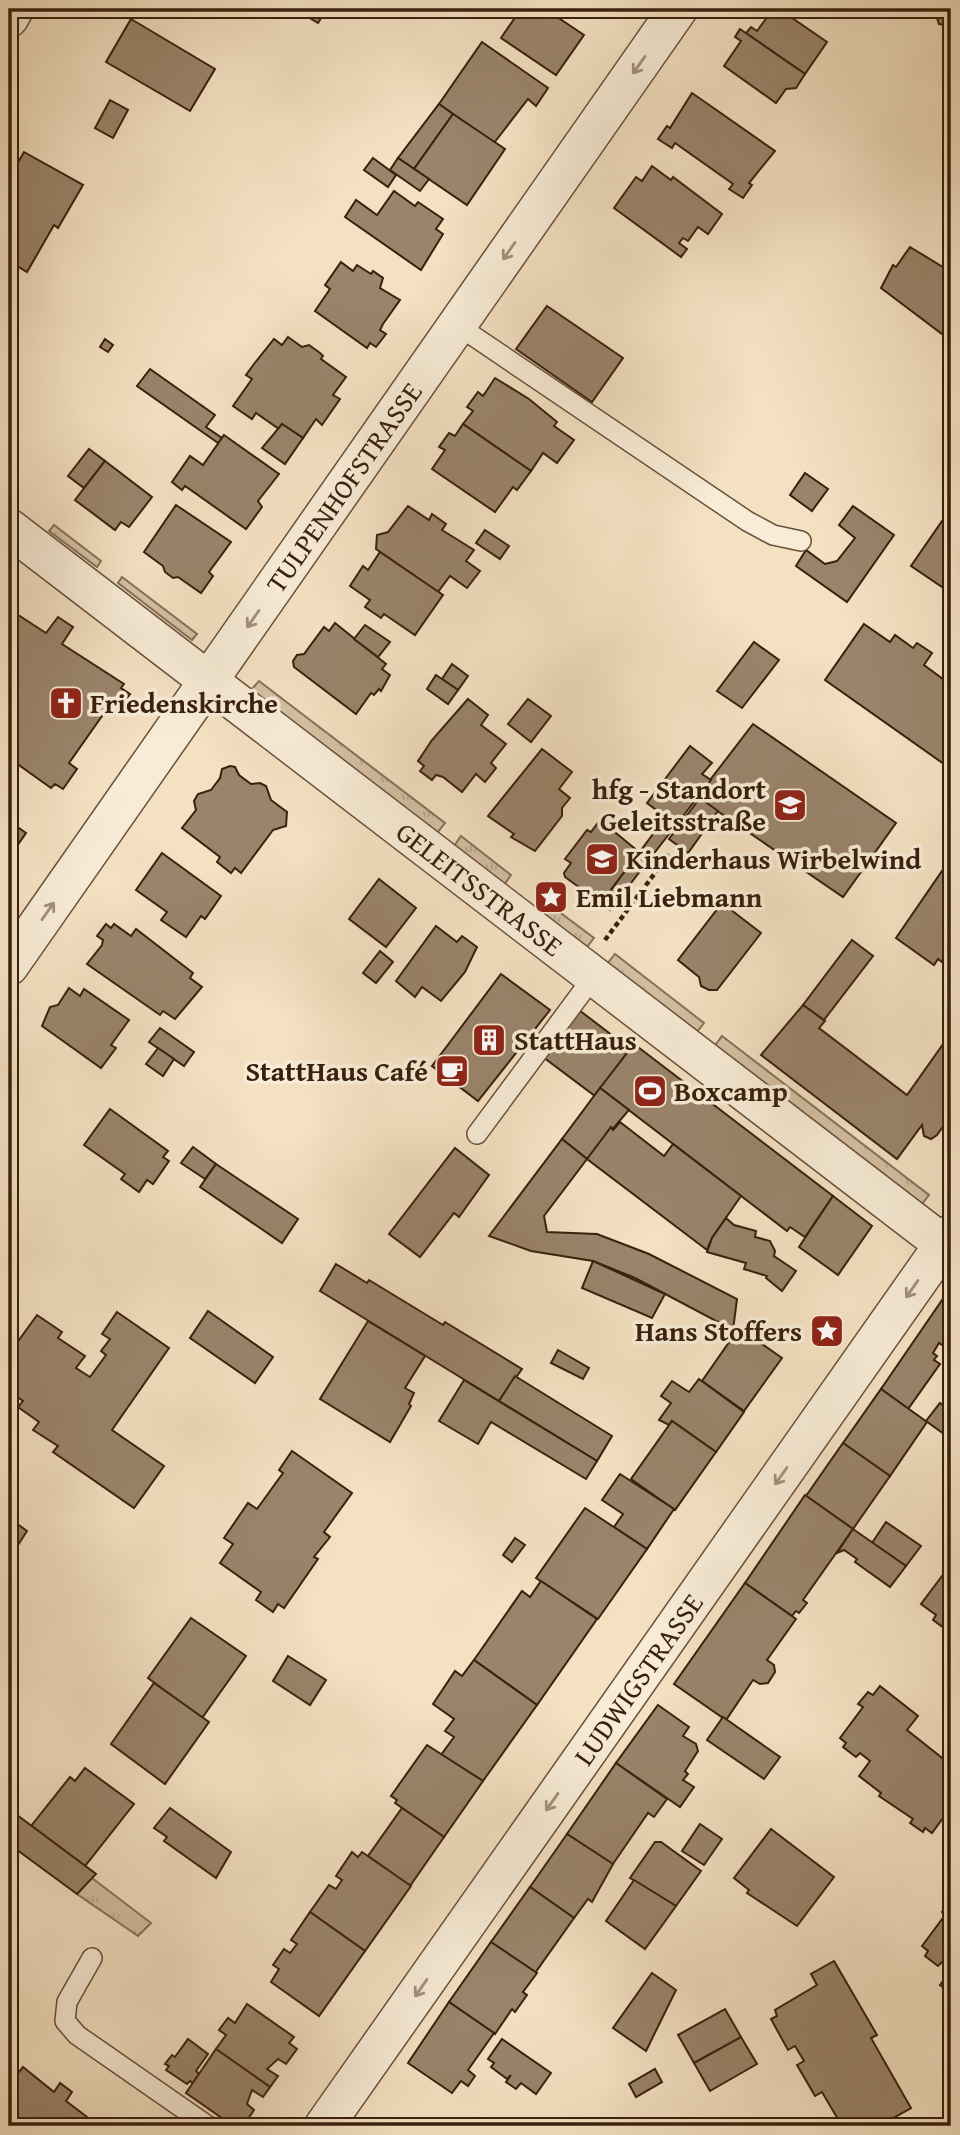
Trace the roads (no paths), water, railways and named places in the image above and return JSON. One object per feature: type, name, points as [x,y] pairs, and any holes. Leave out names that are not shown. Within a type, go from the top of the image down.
[{"type":"street","points":[[9,18],[14,9]]},
{"type":"street","name":"TULPENHOFSTRASSE","points":[[9,966],[678,9]]},
{"type":"street","name":"GELEITSSTRASSE","points":[[9,528],[589,972],[949,1243]]},
{"type":"street","name":"LUDWIGSTRASSE","points":[[324,2126],[949,1243]]},
{"type":"lane","points":[[457,325],[747,521],[773,535],[801,541]]},
{"type":"lane","points":[[477,1134],[589,972]]},
{"type":"lane","points":[[92,1958],[67,2002],[65,2021],[77,2035],[208,2126]]},
{"type":"place","name":"Friedenskirche","points":[[66,703]]},
{"type":"place","name":"hfg - Standort Geleitsstraße","points":[[790,805]]},
{"type":"place","name":"Kinderhaus Wirbelwind","points":[[602,859]]},
{"type":"place","name":"Emil Liebmann","points":[[551,897]]},
{"type":"place","name":"StattHaus","points":[[489,1040]]},
{"type":"place","name":"StattHaus Café","points":[[452,1071]]},
{"type":"place","name":"Boxcamp","points":[[650,1091]]},
{"type":"place","name":"Hans Stoffers","points":[[827,1331]]}]
